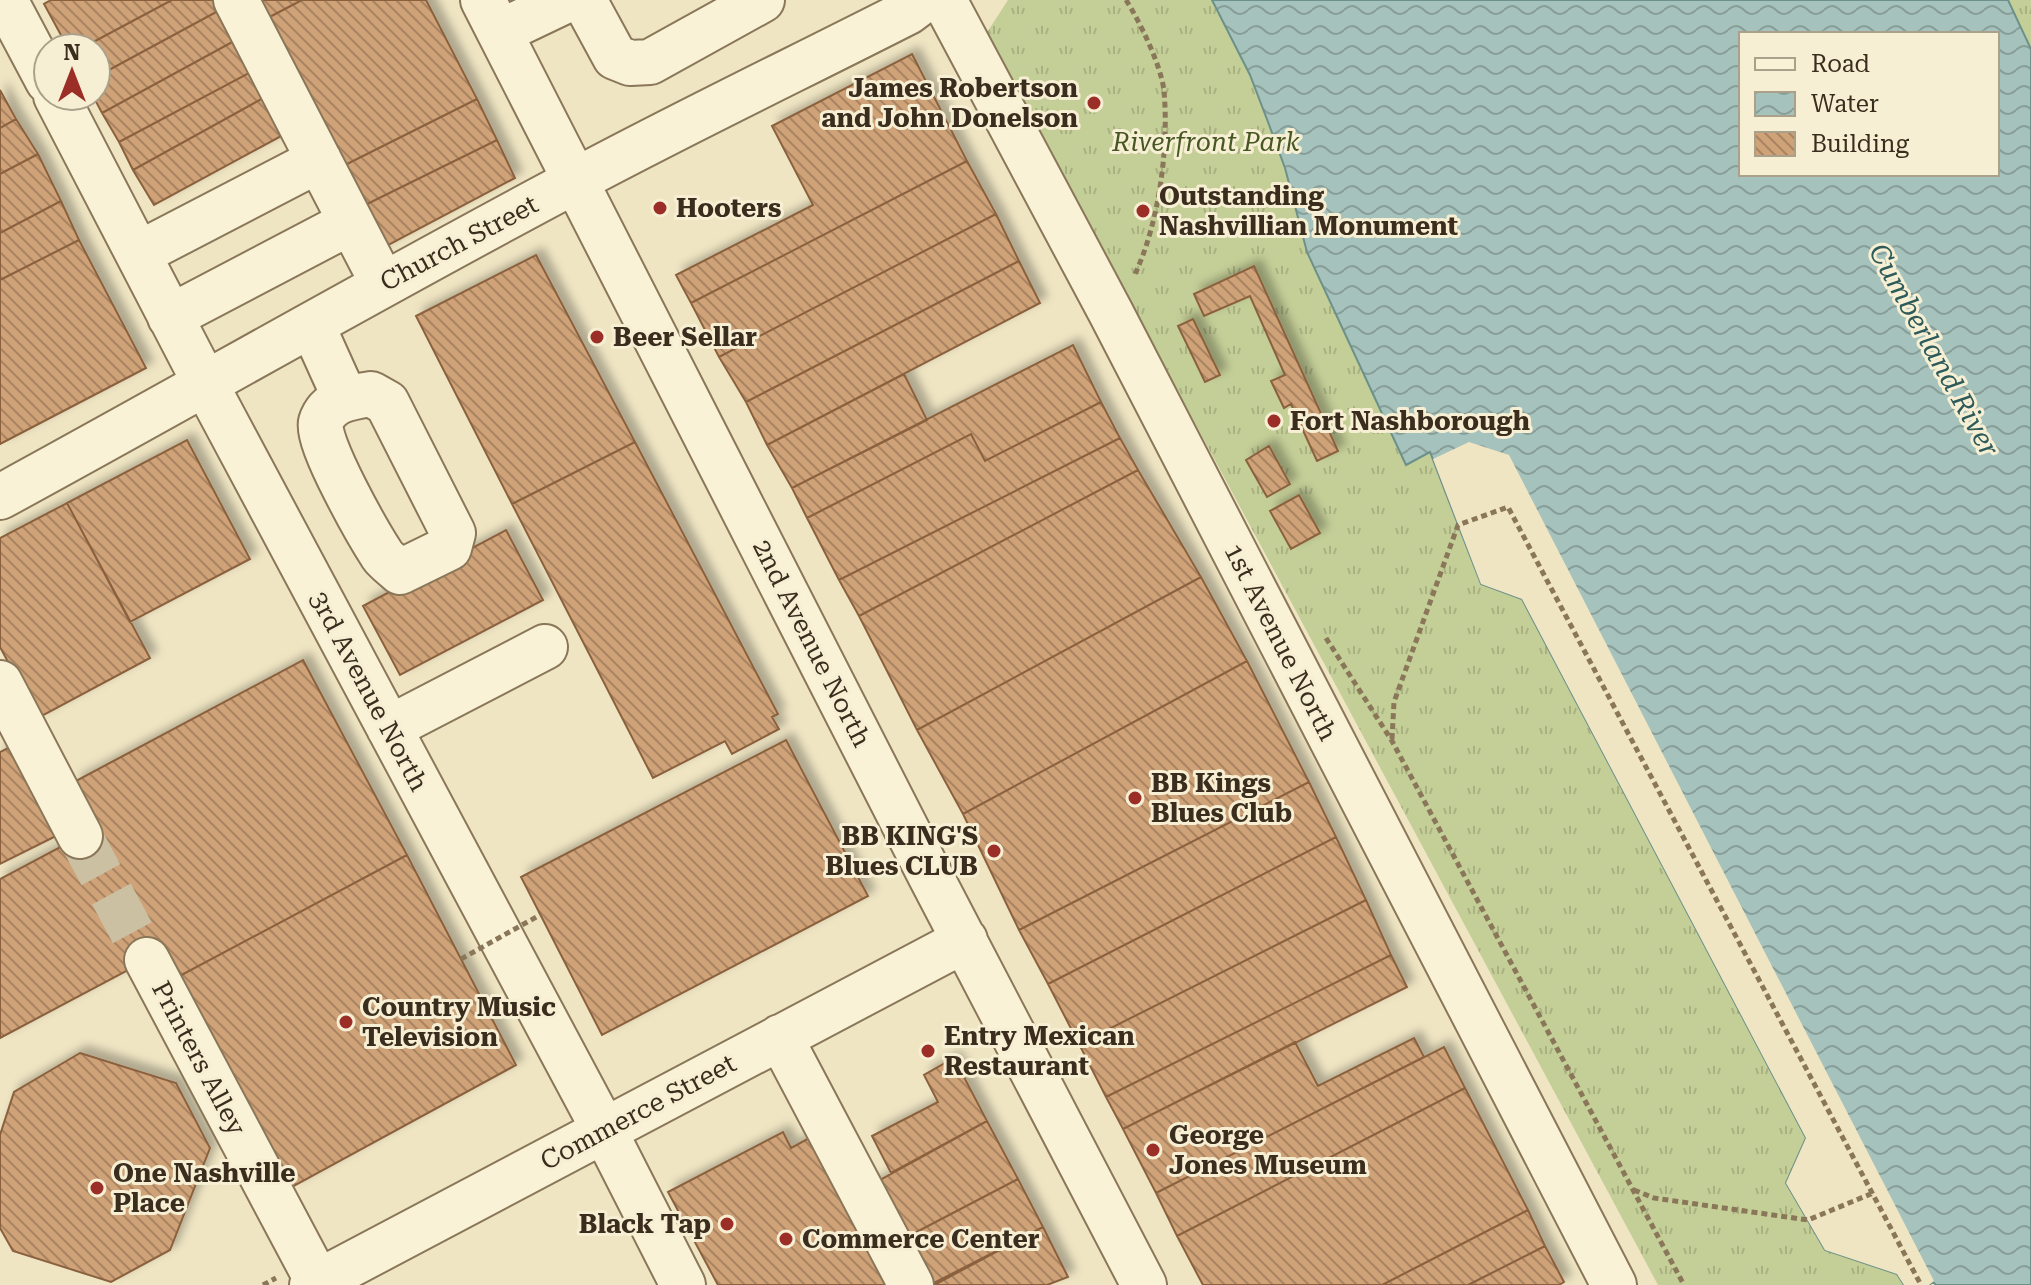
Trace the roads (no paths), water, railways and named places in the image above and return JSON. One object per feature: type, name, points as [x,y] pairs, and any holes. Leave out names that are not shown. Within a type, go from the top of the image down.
[{"type":"street","points":[[236,0],[383,284]]},
{"type":"street","points":[[492,16],[567,0]]},
{"type":"street","points":[[584,0],[615,57],[630,63],[650,62],[762,0]]},
{"type":"street","name":"Church Street","points":[[0,497],[575,180],[908,12],[924,0]]},
{"type":"street","name":"1st Avenue North","points":[[944,0],[1111,313],[1614,1285]]},
{"type":"street","points":[[4,6],[32,54]]},
{"type":"street","name":"2nd Avenue North","points":[[492,16],[1144,1285]]},
{"type":"street","name":"3rd Avenue North","points":[[64,112],[206,385],[604,1130],[683,1285]]},
{"type":"street","points":[[138,254],[319,160]]},
{"type":"street","points":[[170,317],[351,222]]},
{"type":"street","points":[[312,325],[345,398]]},
{"type":"street","points":[[389,728],[545,647]]},
{"type":"street","points":[[0,683],[80,836]]},
{"type":"street","name":"Commerce Street","points":[[315,1283],[965,940]]},
{"type":"street","name":"Printers Alley","points":[[147,960],[315,1283]]},
{"type":"street","points":[[780,1037],[911,1285]]},
{"type":"water","name":"Cumberland River","points":[[1212,0],[2008,0],[2031,49],[2031,1285],[1936,1285],[1933,1282],[1929,1285],[1904,1285],[1897,1274],[1825,1250],[1786,1183],[1806,1138],[1522,599],[1481,584],[1430,452],[1406,465],[1307,252],[1285,168],[1250,75]]},
{"type":"tunnel","points":[[80,836],[147,960]]},
{"type":"place","name":"James Robertson and John Donelson","points":[[1094,103]]},
{"type":"place","name":"Hooters","points":[[660,208]]},
{"type":"place","name":"Outstanding Nashvillian Monument","points":[[1143,211]]},
{"type":"place","name":"Beer Sellar","points":[[597,337]]},
{"type":"place","name":"Fort Nashborough","points":[[1274,421]]},
{"type":"place","name":"BB Kings Blues Club","points":[[1135,798]]},
{"type":"place","name":"BB KING'S Blues CLUB","points":[[994,851]]},
{"type":"place","name":"Country Music Television","points":[[346,1022]]},
{"type":"place","name":"Entry Mexican Restaurant","points":[[928,1051]]},
{"type":"place","name":"George Jones Museum","points":[[1153,1150]]},
{"type":"place","name":"One Nashville Place","points":[[97,1188]]},
{"type":"place","name":"Black Tap","points":[[727,1224]]},
{"type":"place","name":"Commerce Center","points":[[786,1239]]},
{"type":"park label","name":"Riverfront Park","points":[[1206,142]]}]
